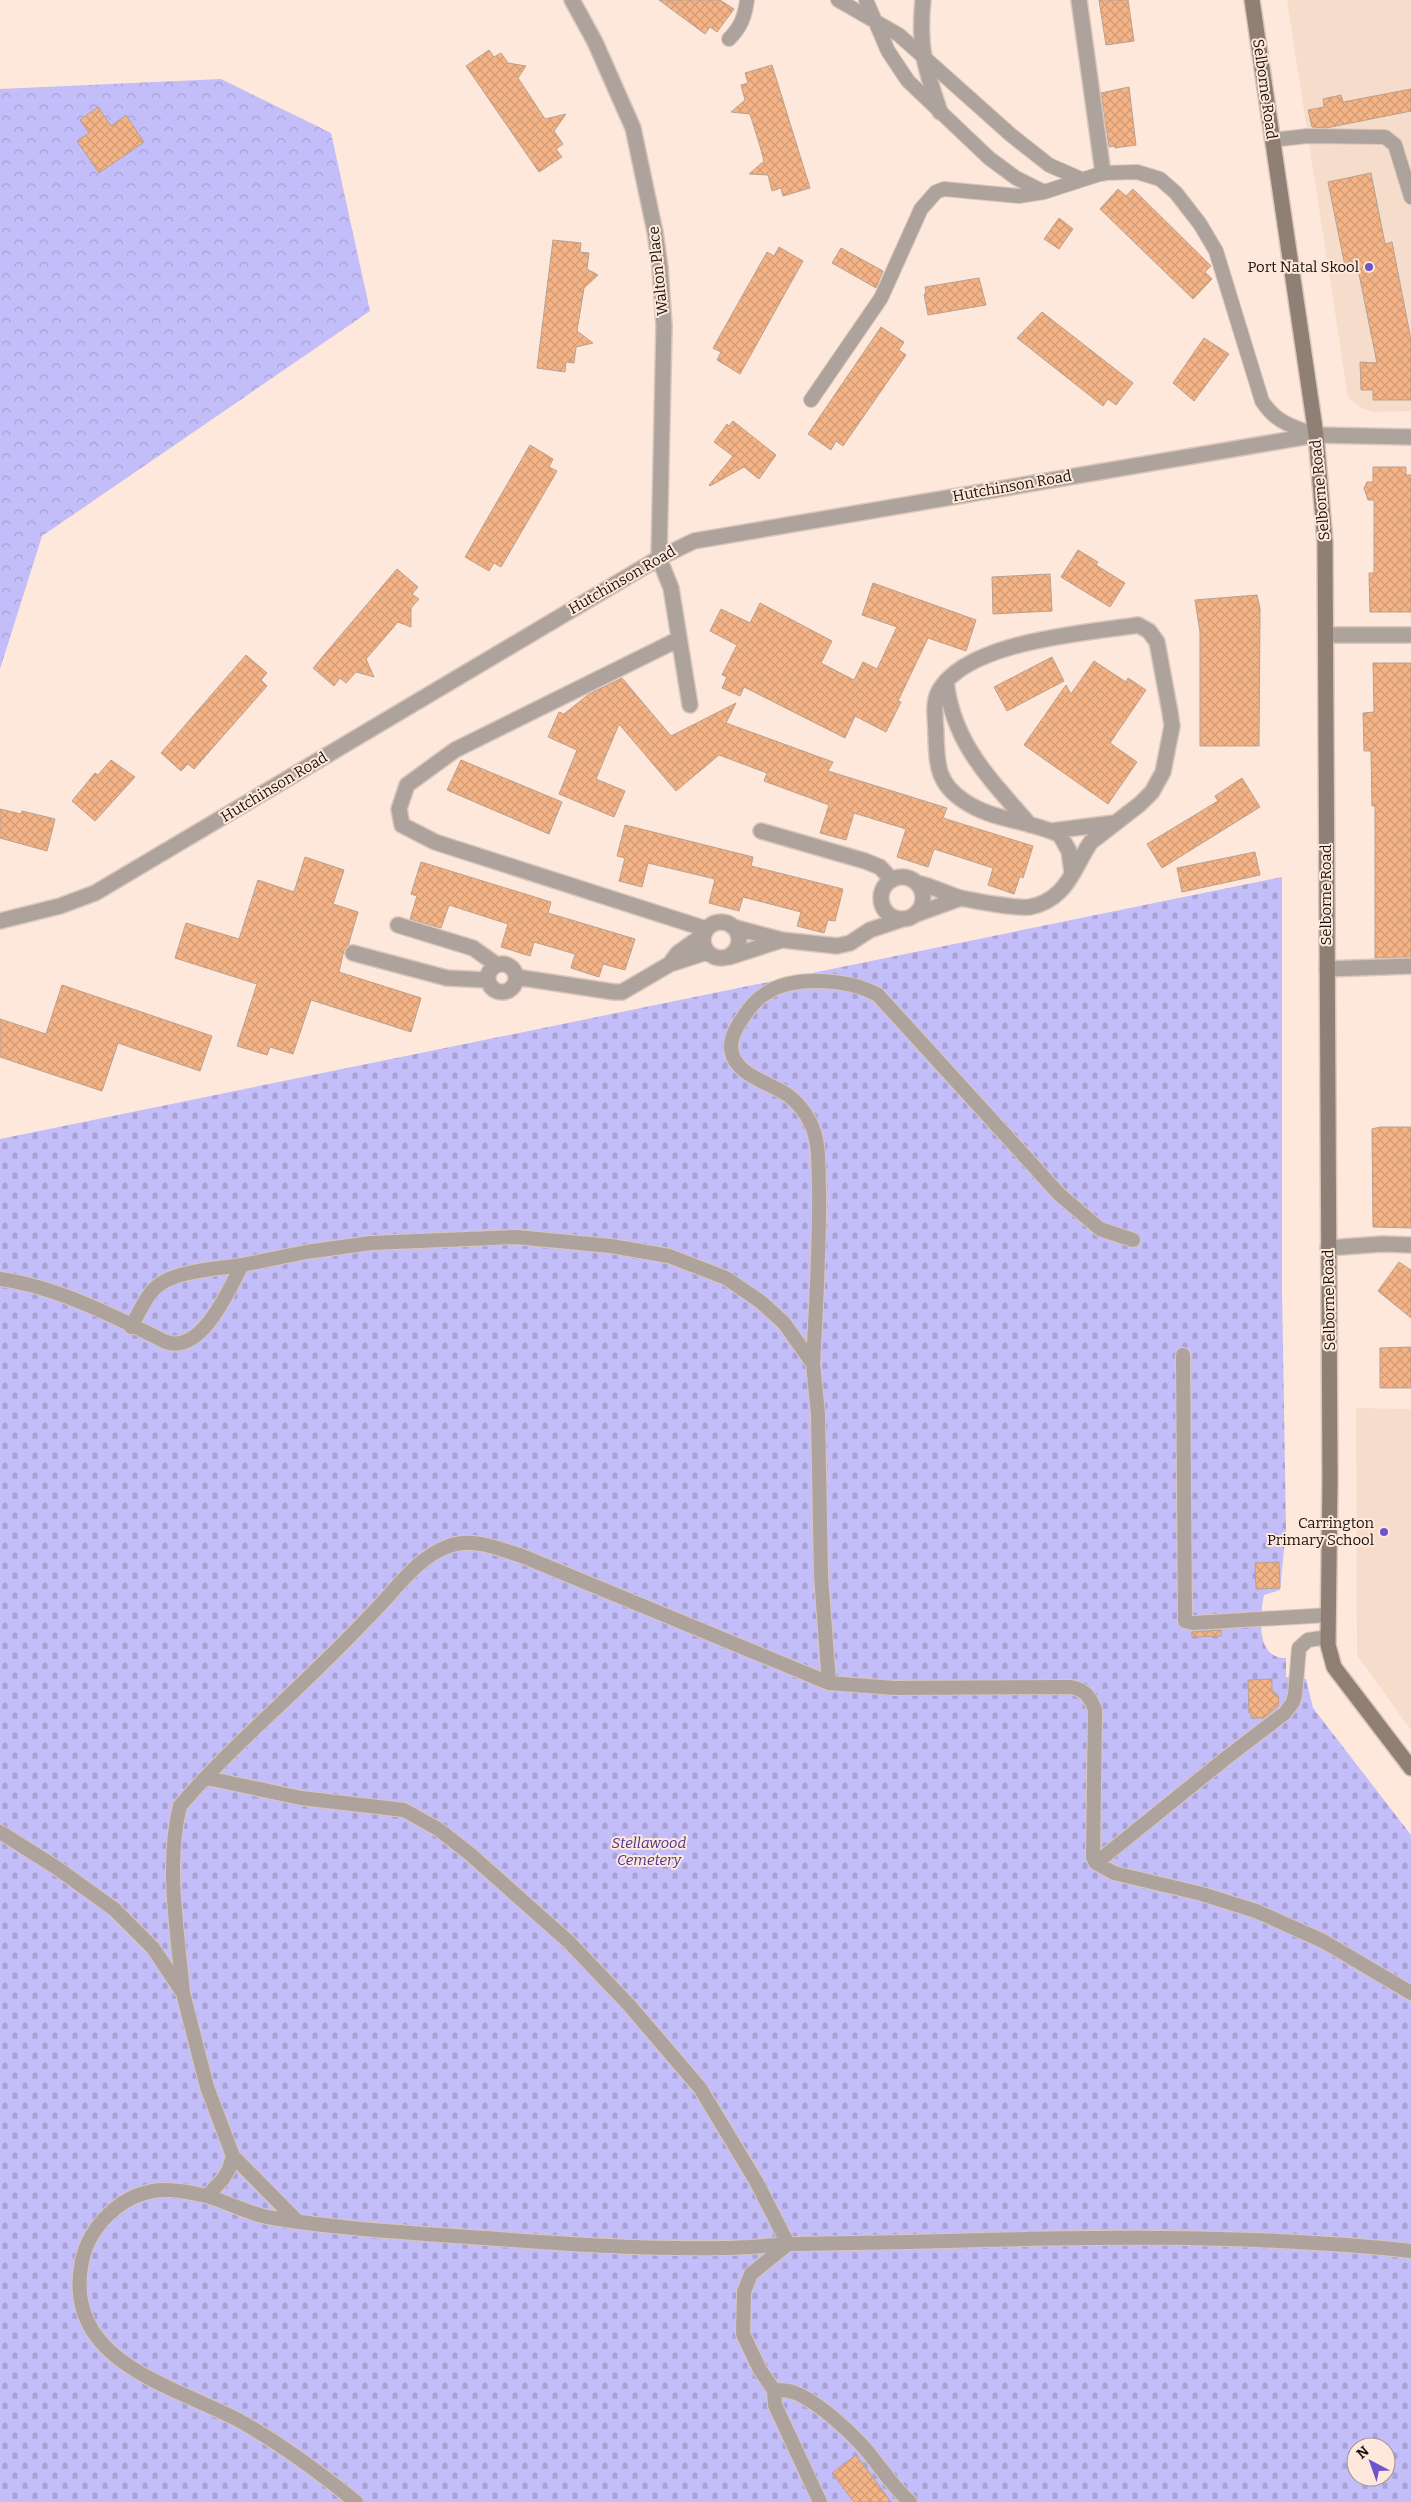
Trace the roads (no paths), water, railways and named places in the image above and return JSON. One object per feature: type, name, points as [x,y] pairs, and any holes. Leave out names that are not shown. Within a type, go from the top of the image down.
[{"type":"street","name":"Walton Place","points":[[572,0],[595,42],[634,128],[655,232],[660,267],[664,326],[659,558]]},
{"type":"street","points":[[923,0],[920,37],[922,55],[940,112]]},
{"type":"street","points":[[1079,0],[1103,173]]},
{"type":"street","name":"Selborne Road","points":[[1252,0],[1316,435],[1325,542],[1330,1480],[1328,1637],[1330,1656],[1334,1666],[1411,1768]]},
{"type":"street","name":"Hutchinson Road","points":[[0,921],[60,906],[95,893],[679,547],[710,537],[1316,435],[1411,437]]},
{"type":"street","points":[[659,558],[670,588],[690,705]]},
{"type":"street","points":[[870,930],[882,902],[883,890],[892,880],[907,877],[918,883],[961,898],[1028,907],[1041,904],[1061,890],[1072,873],[1091,842],[1152,792],[1163,772],[1172,726],[1157,642],[1149,631],[1138,626],[1038,641],[974,660],[960,668],[946,681],[935,703],[937,765],[944,782],[962,800],[974,808],[1060,835],[1066,845],[1072,873]]},
{"type":"street","points":[[1326,635],[1411,635]]},
{"type":"street","points":[[679,639],[455,750],[406,785],[399,809],[402,825],[435,842],[705,932]]},
{"type":"street","points":[[946,681],[952,714],[972,756],[1030,826]]},
{"type":"street","points":[[1051,831],[1115,823]]},
{"type":"street","points":[[760,831],[880,866],[892,880]]},
{"type":"street","points":[[882,902],[887,912],[897,918],[909,917],[923,900],[918,883]]},
{"type":"street","points":[[670,964],[678,953],[711,925],[722,922],[782,940],[837,946],[850,942],[870,930],[961,898]]},
{"type":"street","points":[[398,925],[472,948],[497,965],[510,966],[516,977],[516,983],[506,992],[494,991],[487,980],[488,974],[497,965]]},
{"type":"street","points":[[729,957],[734,953],[739,942],[737,931],[733,926]]},
{"type":"street","points":[[705,932],[704,947],[707,952],[718,958],[729,957],[782,940]]},
{"type":"street","points":[[516,977],[614,992],[632,988],[670,964],[707,952]]},
{"type":"street","points":[[353,953],[447,978],[487,980]]},
{"type":"street","points":[[1327,969],[1411,966]]},
{"type":"street","points":[[1328,1248],[1382,1244],[1411,1245]]},
{"type":"lane","points":[[729,39],[738,29],[745,14],[747,0]]},
{"type":"lane","points":[[838,0],[899,35],[1019,141],[1050,165],[1081,179]]},
{"type":"lane","points":[[866,0],[874,21],[897,67],[908,81],[990,158],[1016,178],[1044,192]]},
{"type":"lane","points":[[1272,140],[1308,136],[1385,137],[1395,145],[1411,197]]},
{"type":"lane","points":[[811,400],[881,298],[921,209],[936,192],[944,190],[1019,196],[1044,192],[1103,173],[1137,172],[1160,179],[1176,193],[1200,224],[1216,251],[1262,401],[1278,420],[1316,435]]},
{"type":"lane","points":[[829,1683],[821,1586],[818,1414],[813,1364],[820,1211],[816,1139],[810,1120],[798,1105],[788,1096],[741,1068],[733,1057],[731,1048],[737,1025],[753,1003],[766,993],[778,988],[810,982],[840,982],[863,987],[878,995],[1059,1194],[1100,1229],[1133,1240]]},
{"type":"lane","points":[[131,1327],[153,1290],[167,1280],[194,1272],[242,1265],[306,1252],[371,1243],[516,1237],[611,1246],[669,1256],[726,1278],[761,1302],[784,1323],[813,1364]]},
{"type":"lane","points":[[0,1279],[58,1292],[131,1327],[172,1344],[191,1340],[205,1327],[242,1265]]},
{"type":"lane","points":[[1183,1355],[1185,1621],[1194,1623],[1329,1615]]},
{"type":"lane","points":[[298,2222],[233,2156],[207,2087],[183,1993],[173,1851],[175,1825],[180,1806],[206,1778],[323,1664],[411,1571],[430,1555],[448,1546],[463,1542],[483,1544],[522,1556],[829,1683],[894,1688],[1072,1687],[1081,1689],[1091,1701],[1095,1710],[1093,1857],[1096,1863],[1114,1873],[1202,1894],[1256,1911],[1323,1941],[1411,1993]]},
{"type":"lane","points":[[1096,1863],[1285,1712],[1293,1702],[1295,1695],[1299,1648],[1308,1640],[1328,1637]]},
{"type":"lane","points":[[206,1778],[301,1798],[404,1810],[438,1829],[470,1854],[569,1942],[629,2005],[700,2088],[756,2181],[788,2244]]},
{"type":"lane","points":[[0,1832],[57,1868],[114,1909],[153,1948],[183,1993]]},
{"type":"lane","points":[[207,2196],[224,2179],[233,2156]]},
{"type":"lane","points":[[356,2502],[319,2472],[270,2439],[236,2419],[134,2370],[116,2358],[91,2330],[84,2313],[79,2287],[87,2245],[101,2222],[114,2209],[148,2192],[164,2190],[207,2196],[266,2217],[331,2227],[591,2245],[723,2248],[788,2244],[1144,2237],[1350,2244],[1411,2251]]},
{"type":"lane","points":[[788,2244],[750,2274],[744,2292],[743,2334],[760,2370],[774,2390],[774,2405],[820,2502]]},
{"type":"lane","points":[[774,2390],[790,2391],[813,2404],[839,2423],[854,2436],[898,2492],[910,2502]]},
{"type":"place","name":"Port Natal Skool","points":[[1369,267]]},
{"type":"place","name":"Carrington Primary School","points":[[1384,1532]]},
{"type":"park label","name":"Stellawood Cemetery","points":[[649,1852]]}]
